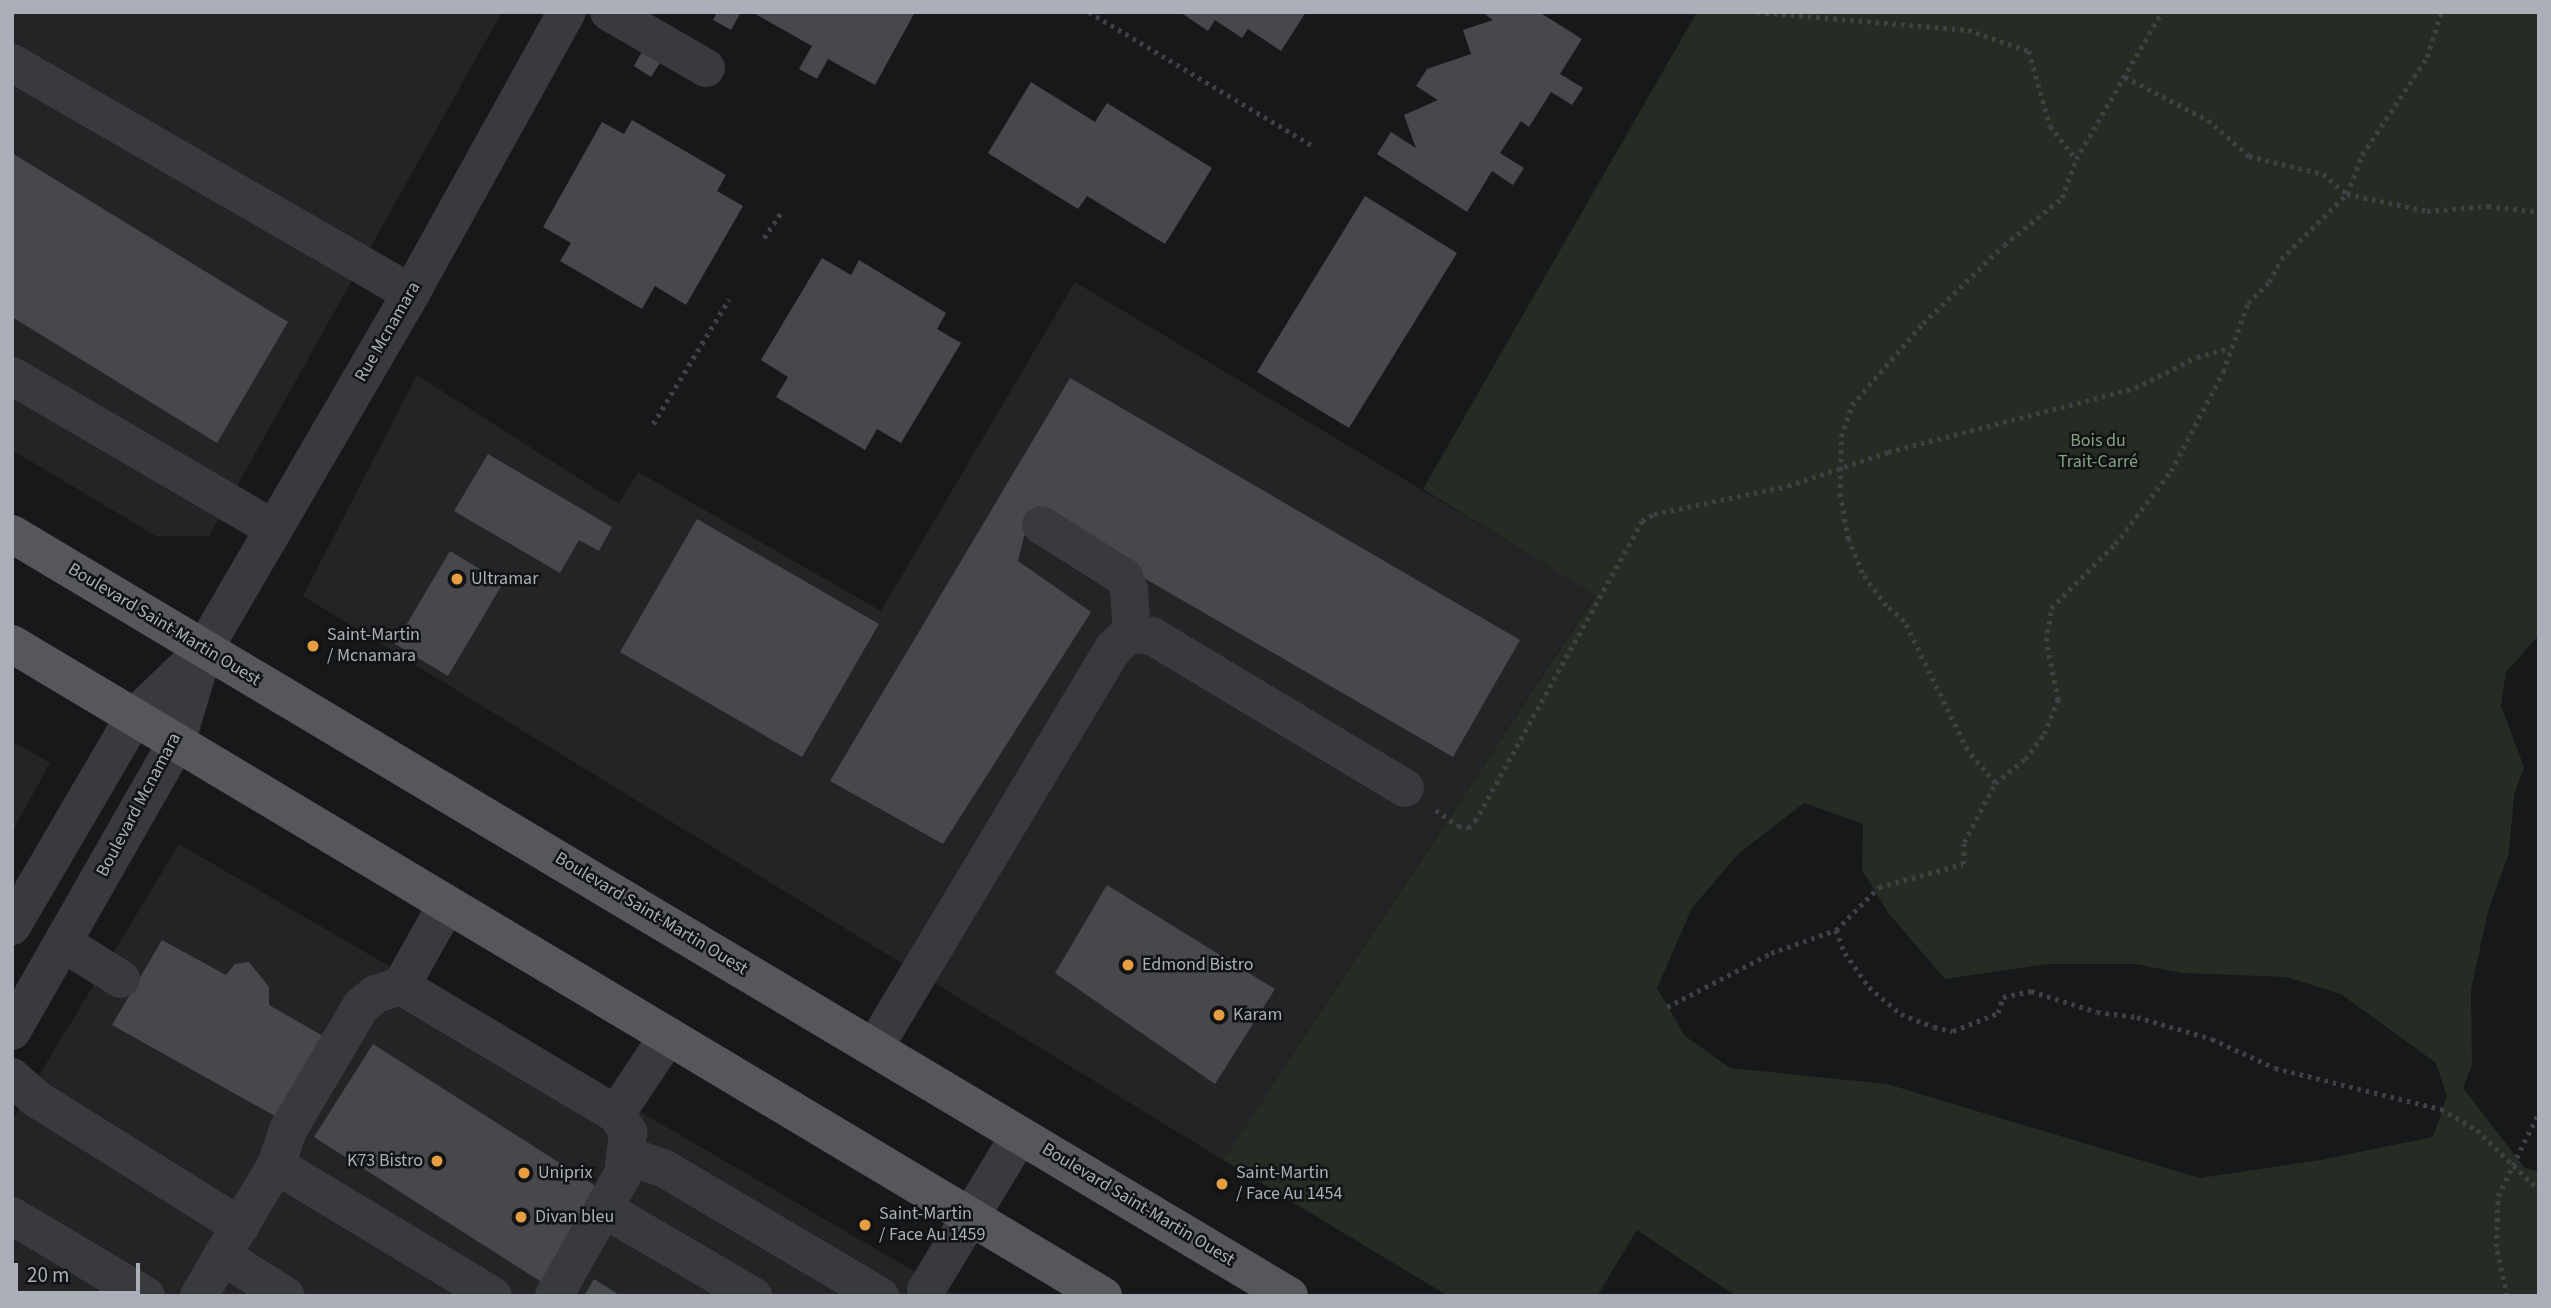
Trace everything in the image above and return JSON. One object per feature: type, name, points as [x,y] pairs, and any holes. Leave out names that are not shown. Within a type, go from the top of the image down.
[{"type":"main road","name":"Boulevard Saint-Martin Ouest","points":[[12,534],[1289,1296]]},
{"type":"main road","points":[[12,644],[1103,1296]]},
{"type":"street","name":"Rue Mcnamara","points":[[204,649],[411,293],[567,12]]},
{"type":"street","points":[[609,12],[706,68]]},
{"type":"street","points":[[12,63],[411,293]]},
{"type":"street","points":[[12,376],[274,529]]},
{"type":"street","points":[[1041,526],[1124,577],[1129,590],[1132,633]]},
{"type":"street","points":[[874,1048],[1113,649],[1132,633],[1152,636],[1405,788]]},
{"type":"street","points":[[12,926],[134,717],[204,649]]},
{"type":"street","name":"Boulevard Mcnamara","points":[[12,1031],[176,743],[204,649]]},
{"type":"street","points":[[199,1296],[276,1165],[288,1130],[361,1006],[376,994],[401,986],[447,904]]},
{"type":"street","points":[[63,943],[121,979]]},
{"type":"street","points":[[401,986],[616,1114],[628,1132],[628,1156],[604,1209],[554,1296]]},
{"type":"street","points":[[616,1114],[668,1036]]},
{"type":"street","points":[[12,1077],[35,1098],[231,1241],[286,1296]]},
{"type":"street","points":[[921,1294],[972,1217],[1020,1135]]},
{"type":"street","points":[[628,1156],[665,1169],[880,1296]]},
{"type":"street","points":[[276,1165],[493,1296]]},
{"type":"street","points":[[604,1209],[753,1296]]},
{"type":"street","points":[[12,1216],[146,1296]]},
{"type":"path","points":[[1089,12],[1311,145]]},
{"type":"path","points":[[1757,12],[1968,30],[2029,51],[2050,125],[2076,159]]},
{"type":"path","points":[[1995,783],[1967,750],[1904,621],[1886,606],[1862,573],[1848,539],[1839,471],[1841,437],[1852,405],[1923,323],[2004,245],[2062,198],[2076,159],[2162,12]]},
{"type":"path","points":[[1667,1007],[1771,953],[1836,930],[1879,887],[1963,864],[1965,842],[1995,783],[2031,751],[2058,700],[2046,641],[2051,608],[2115,544],[2171,471],[2203,413],[2248,303],[2269,282],[2281,259],[2347,194],[2356,167],[2391,105],[2427,57],[2441,12]]},
{"type":"path","points":[[2125,77],[2208,120],[2249,156],[2323,174],[2347,194],[2427,211],[2488,206],[2539,212]]},
{"type":"path","points":[[764,238],[782,211]]},
{"type":"path","points":[[653,424],[729,299]]},
{"type":"path","points":[[1405,788],[1458,826],[1468,828],[1475,821],[1642,521],[1689,503],[1788,486],[1839,471],[1888,452],[2136,388],[2197,357],[2230,348]]},
{"type":"path","points":[[1836,930],[1845,953],[1869,987],[1901,1014],[1934,1027],[1953,1031],[1998,1013],[2003,997],[2031,991],[2211,1039],[2275,1068],[2441,1109],[2477,1130],[2509,1164],[2539,1190]]},
{"type":"path","points":[[2507,1296],[2496,1247],[2498,1196],[2509,1164],[2539,1112]]},
{"type":"shaded area","points":[[12,12],[502,12],[209,536],[156,536],[12,450]]},
{"type":"shaded area","points":[[1075,282],[1596,594],[1223,1160],[303,596],[417,375],[619,504],[638,472],[881,611]]},
{"type":"shaded area","points":[[12,741],[50,763],[12,832]]},
{"type":"shaded area","points":[[179,844],[957,1296],[12,1296],[12,1120]]},
{"type":"green space","name":"Bois du Trait-Carré","points":[[1697,12],[2539,12],[2539,635],[2506,672],[2501,706],[2524,767],[2514,795],[2509,853],[2489,908],[2471,989],[2472,1065],[2463,1088],[2524,1167],[2539,1172],[2539,1296],[1736,1296],[1637,1230],[1597,1296],[1448,1296],[1223,1160],[1596,595],[1423,489]],"holes":[[[1804,803],[1863,824],[1862,870],[1889,914],[1945,979],[2048,964],[2135,964],[2182,973],[2286,977],[2341,994],[2436,1063],[2447,1096],[2433,1137],[2320,1160],[2200,1178],[1887,1084],[1730,1068],[1685,1036],[1657,988],[1692,908],[1738,854]]]},
{"type":"building","points":[[717,12],[741,12],[731,30],[713,20]]},
{"type":"building","points":[[752,12],[915,12],[875,85],[828,59],[817,79],[799,69],[812,46]]},
{"type":"building","points":[[1180,12],[1306,12],[1281,51],[1248,29],[1242,38],[1215,20],[1208,31]]},
{"type":"building","points":[[1482,12],[1539,12],[1582,39],[1560,74],[1583,88],[1572,105],[1551,92],[1529,127],[1521,121],[1500,153],[1524,168],[1513,185],[1492,171],[1467,212],[1377,154],[1391,132],[1416,148],[1404,115],[1438,100],[1416,86],[1427,69],[1471,54],[1463,30],[1493,20]]},
{"type":"building","points":[[644,48],[662,60],[651,77],[634,66]]},
{"type":"building","points":[[1031,82],[1095,122],[1107,103],[1212,168],[1165,244],[1087,196],[1078,209],[988,153]]},
{"type":"building","points":[[632,120],[726,175],[717,191],[743,206],[686,305],[655,286],[642,309],[560,261],[571,243],[543,227],[602,122],[624,134]]},
{"type":"building","points":[[12,153],[288,322],[217,443],[12,317]]},
{"type":"building","points":[[1365,196],[1457,253],[1349,428],[1257,372]]},
{"type":"building","points":[[822,258],[851,275],[859,260],[946,313],[937,329],[961,343],[901,443],[877,429],[865,450],[776,397],[788,377],[761,360]]},
{"type":"building","points":[[1070,378],[1520,640],[1453,757],[1030,512],[1018,561],[1091,612],[943,844],[830,781]]},
{"type":"building","points":[[488,454],[612,527],[599,551],[579,540],[560,573],[454,511]]},
{"type":"building","points":[[697,519],[879,624],[802,757],[620,652]]},
{"type":"building","points":[[450,551],[503,583],[448,676],[395,644]]},
{"type":"building","points":[[1107,885],[1275,989],[1215,1084],[1055,973]]},
{"type":"building","points":[[162,940],[226,975],[235,964],[249,962],[269,987],[269,1005],[330,1040],[282,1120],[112,1025]]},
{"type":"building","points":[[373,1044],[602,1190],[543,1283],[314,1137]]},
{"type":"building","points":[[594,1279],[621,1296],[584,1296]]},
{"type":"place","name":"Ultramar","points":[[457,579]]},
{"type":"place","name":"Saint-Martin / Mcnamara","points":[[313,646]]},
{"type":"place","name":"Edmond Bistro","points":[[1128,965]]},
{"type":"place","name":"Karam","points":[[1219,1015]]},
{"type":"place","name":"K73 Bistro","points":[[437,1161]]},
{"type":"place","name":"Uniprix","points":[[524,1173]]},
{"type":"place","name":"Saint-Martin / Face Au 1454","points":[[1222,1184]]},
{"type":"place","name":"Divan bleu","points":[[521,1217]]},
{"type":"place","name":"Saint-Martin / Face Au 1459","points":[[865,1225]]}]
